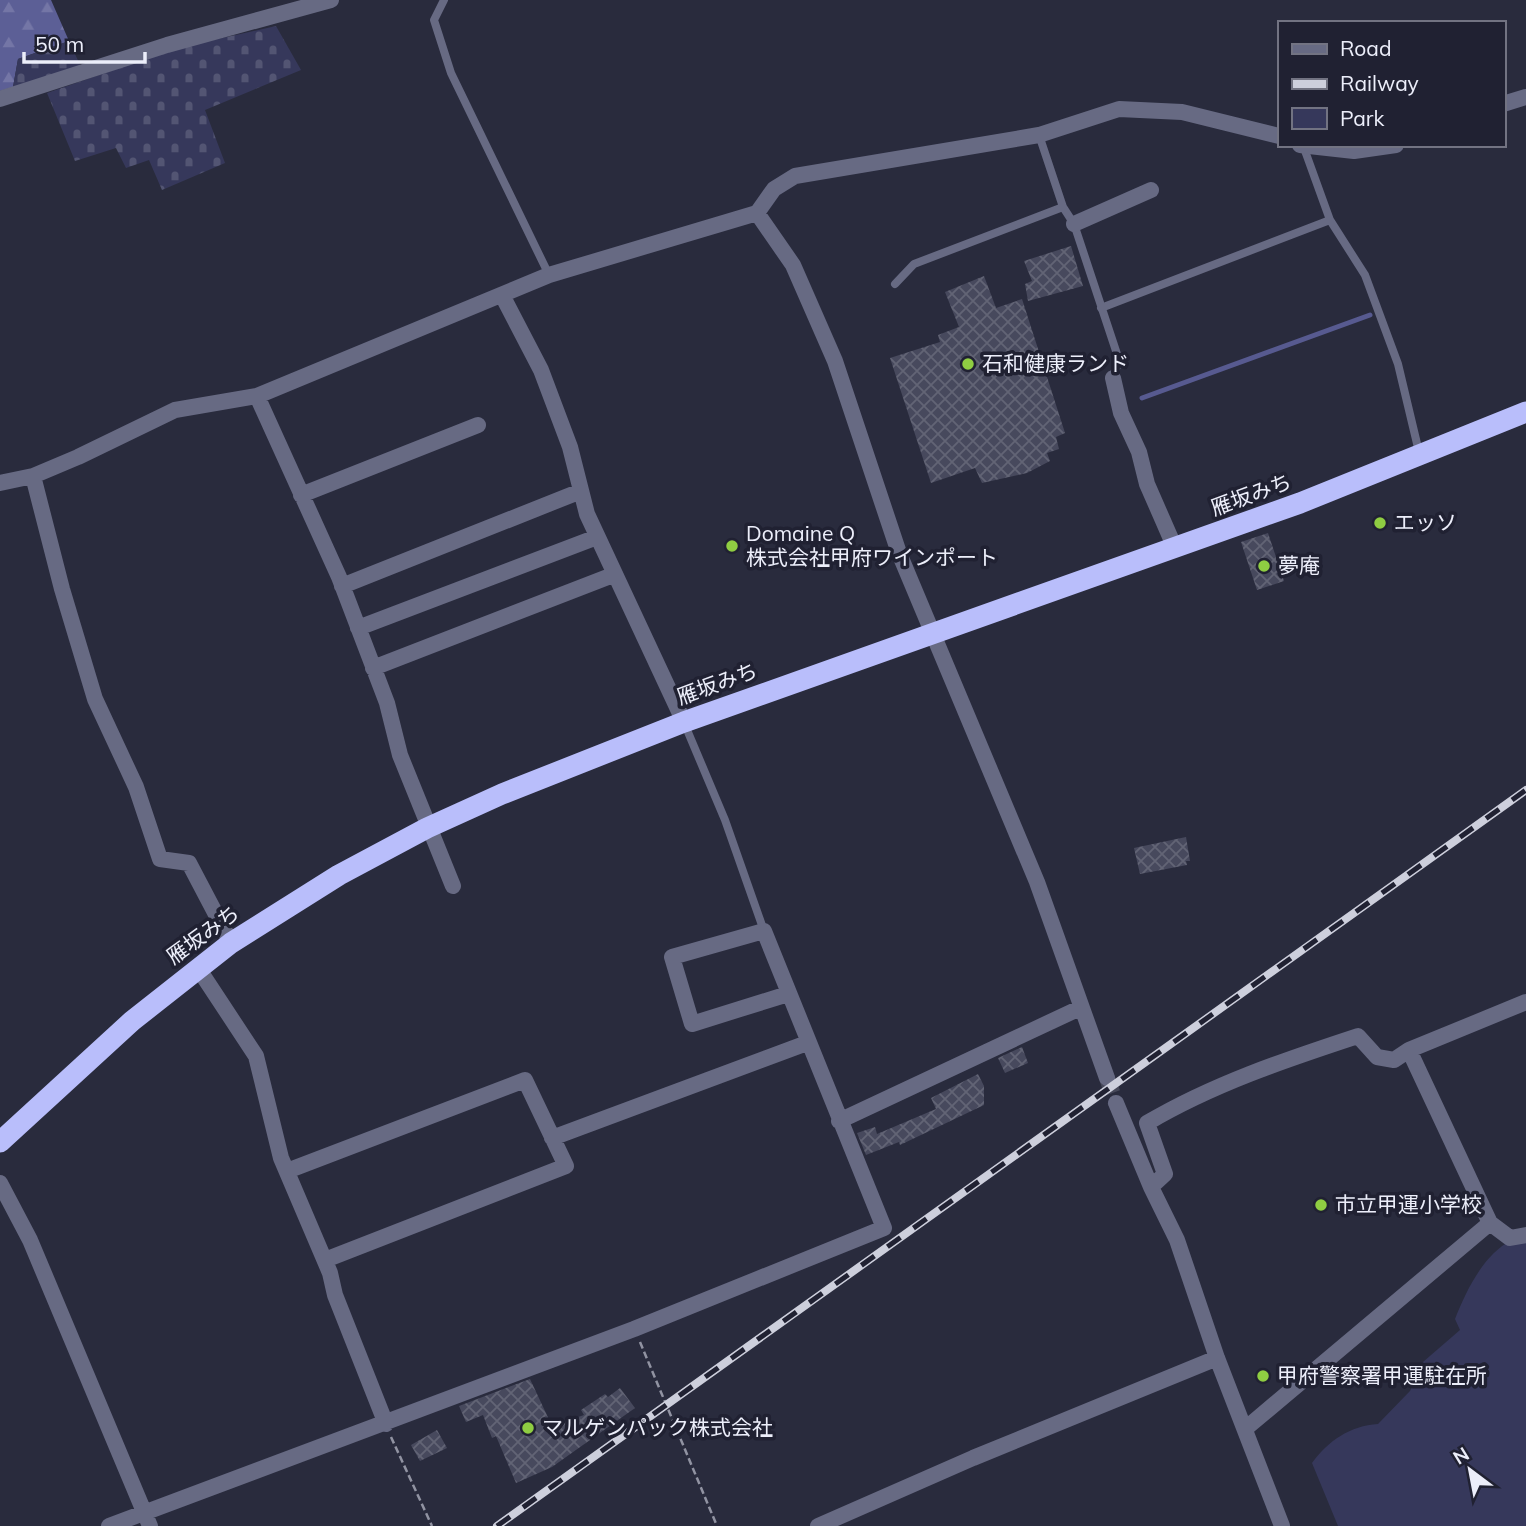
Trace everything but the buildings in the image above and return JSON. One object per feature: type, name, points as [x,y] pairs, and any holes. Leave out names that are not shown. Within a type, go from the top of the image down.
[{"type":"highway","name":"雁坂みち","points":[[0,1142],[132,1021],[198,968],[232,943],[339,875],[427,828],[502,794],[684,722],[1175,548],[1526,412]]},
{"type":"street","points":[[0,99],[167,45],[331,0]]},
{"type":"street","points":[[1505,103],[1526,97]]},
{"type":"street","points":[[0,483],[33,476],[175,410],[257,396],[549,275],[757,213],[774,189],[795,176],[1039,135],[1119,109],[1182,112],[1278,136]]},
{"type":"street","points":[[1302,147],[1354,151],[1381,147]]},
{"type":"street","points":[[1074,224],[1151,190]]},
{"type":"street","points":[[757,213],[793,265],[835,361],[899,553],[1037,882],[1107,1078]]},
{"type":"street","points":[[502,295],[541,370],[570,447],[581,491],[597,537],[613,575],[684,722]]},
{"type":"street","points":[[1113,378],[1121,413],[1139,452],[1147,484],[1175,548]]},
{"type":"street","points":[[257,396],[342,586],[427,828],[453,886]]},
{"type":"street","points":[[302,495],[478,425]]},
{"type":"street","points":[[33,476],[62,589],[95,699],[136,787],[160,859],[189,863],[232,943]]},
{"type":"street","points":[[342,586],[581,491]]},
{"type":"street","points":[[358,628],[597,537]]},
{"type":"street","points":[[373,668],[613,575]]},
{"type":"street","points":[[109,1526],[148,1520],[884,1228],[764,932],[672,957],[692,1024],[788,994]]},
{"type":"street","points":[[198,968],[256,1056],[265,1100],[287,1171],[325,1260],[386,1424]]},
{"type":"street","points":[[1151,1187],[1165,1174],[1147,1123],[1190,1098],[1281,1062],[1359,1036],[1377,1057],[1394,1060],[1409,1050],[1526,1002]]},
{"type":"street","points":[[839,1121],[1080,1008]]},
{"type":"street","points":[[552,1138],[807,1043]]},
{"type":"street","points":[[1409,1050],[1490,1223],[1510,1238],[1526,1235]]},
{"type":"street","points":[[287,1171],[525,1080],[566,1166],[325,1260]]},
{"type":"street","points":[[1116,1104],[1177,1240],[1217,1358],[1282,1526]]},
{"type":"street","points":[[0,1183],[30,1240],[148,1520]]},
{"type":"street","points":[[1245,1429],[1490,1223]]},
{"type":"street","points":[[818,1526],[962,1462],[1217,1358]]},
{"type":"lane","points":[[444,0],[434,20],[451,73],[549,275]]},
{"type":"lane","points":[[1039,135],[1063,207],[1074,224],[1119,360],[1113,378]]},
{"type":"lane","points":[[1302,147],[1330,220],[1365,275],[1398,364],[1419,455]]},
{"type":"lane","points":[[895,284],[914,264],[1063,207]]},
{"type":"lane","points":[[1101,308],[1330,220]]},
{"type":"lane","points":[[684,722],[725,820],[764,932]]},
{"type":"path","points":[[634,1329],[717,1526]]},
{"type":"path","points":[[386,1424],[432,1526]]},
{"type":"green space","points":[[0,0],[51,0],[69,41],[18,59],[13,87],[0,91]]},
{"type":"green space","points":[[276,26],[301,70],[205,110],[225,163],[162,190],[149,160],[126,168],[116,148],[75,161],[47,93],[177,48]]},
{"type":"green space","points":[[69,41],[81,67],[13,87],[18,59]]},
{"type":"green space","points":[[1526,1235],[1526,1526],[1338,1526],[1312,1463],[1326,1447],[1349,1431],[1378,1424],[1410,1391],[1423,1362],[1460,1330],[1455,1319],[1473,1280],[1501,1247]]},
{"type":"waterway","points":[[1142,398],[1370,315]]},
{"type":"tunnel","points":[[1107,1078],[1116,1103]]},
{"type":"railway","points":[[497,1526],[1526,790]]},
{"type":"place","name":"石和健康ランド","points":[[968,364]]},
{"type":"place","name":"エッソ","points":[[1380,523]]},
{"type":"place","name":"Domaine Q 株式会社甲府ワインポート","points":[[732,546]]},
{"type":"place","name":"夢庵","points":[[1264,566]]},
{"type":"place","name":"市立甲運小学校","points":[[1321,1205]]},
{"type":"place","name":"甲府警察署甲運駐在所","points":[[1263,1376]]},
{"type":"place","name":"マルゲンパック株式会社","points":[[528,1428]]}]
